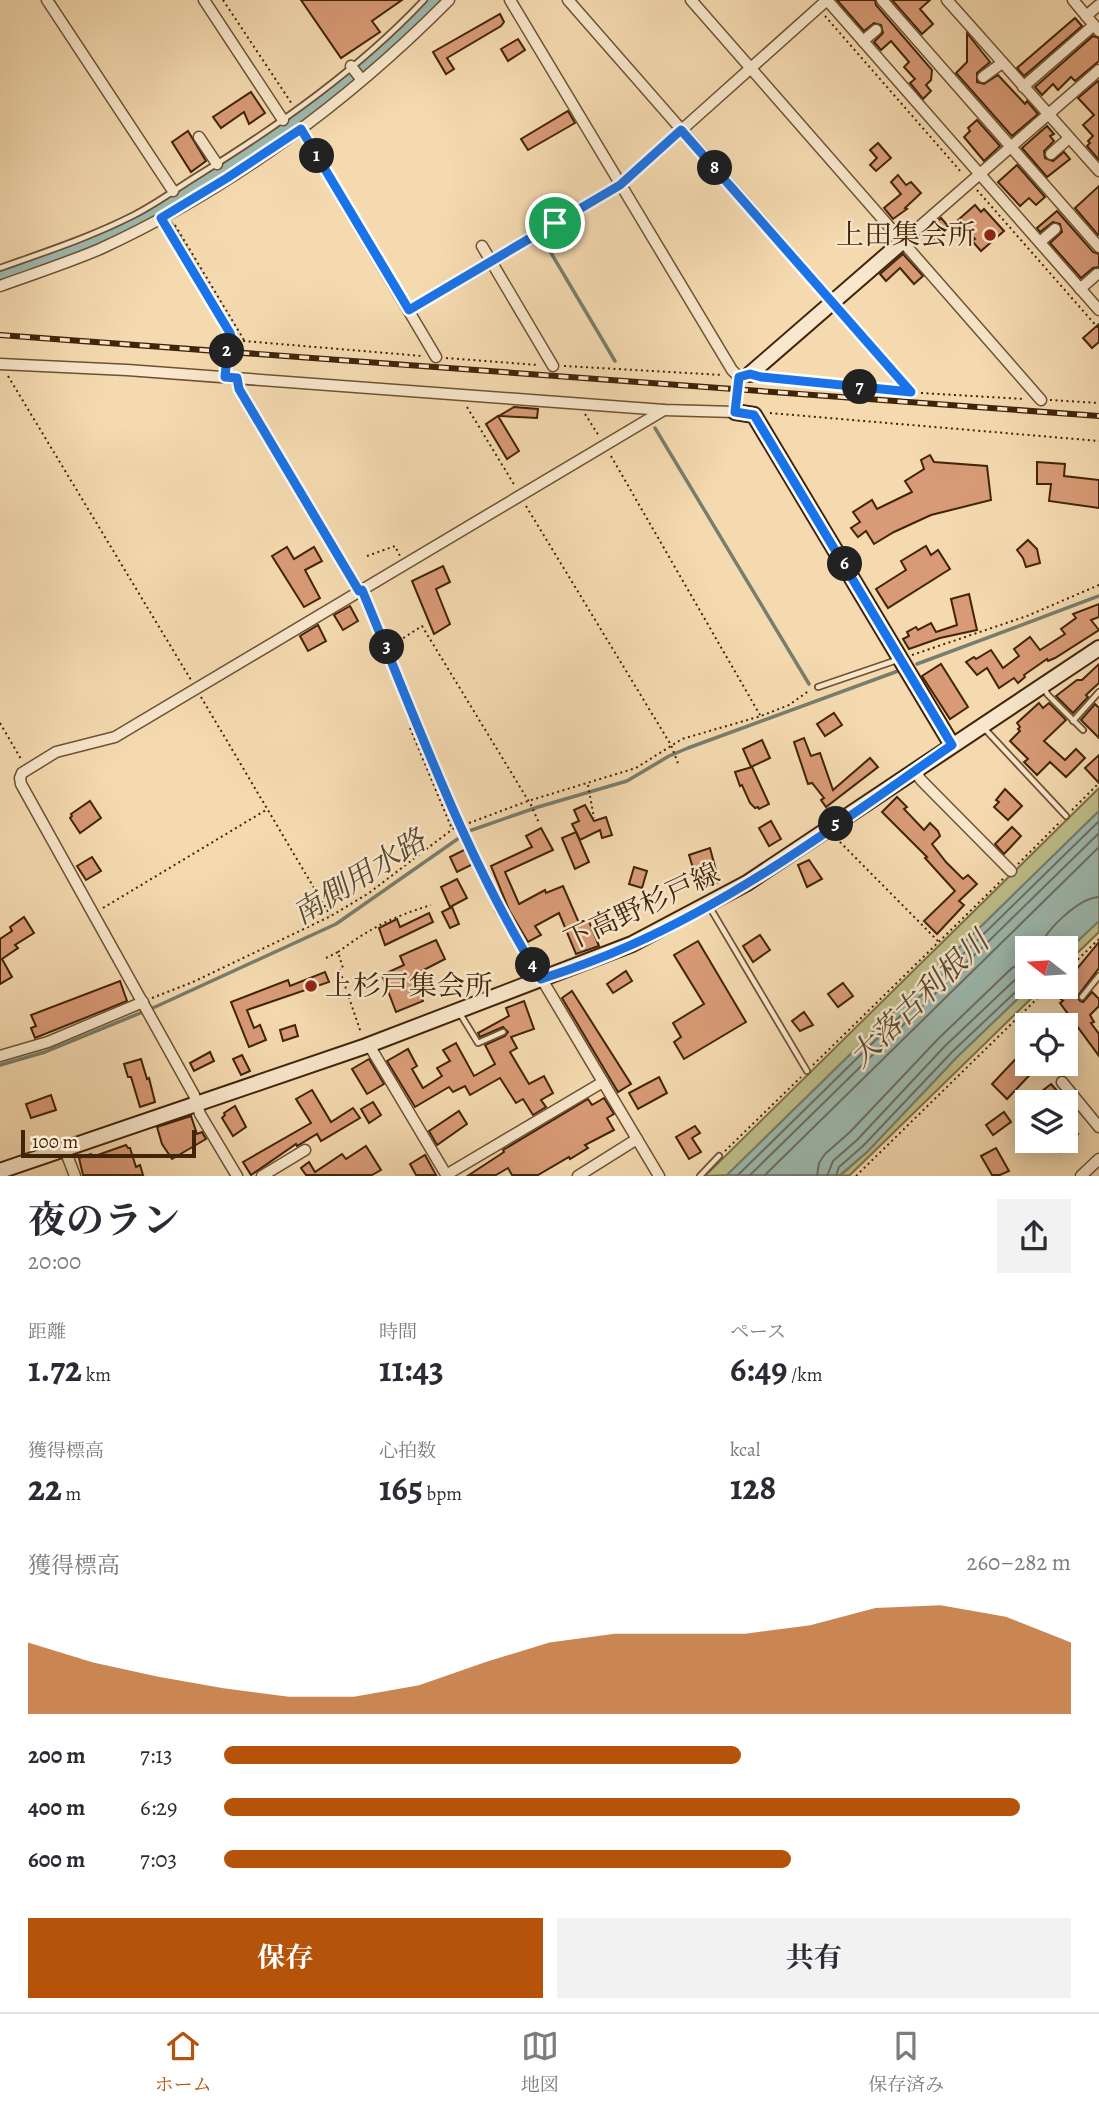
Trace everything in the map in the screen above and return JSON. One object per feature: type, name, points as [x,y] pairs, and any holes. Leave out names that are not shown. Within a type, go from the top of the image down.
[{"type":"main road","points":[[741,375],[833,303],[906,239]]},
{"type":"main road","points":[[735,412],[754,415],[952,745]]},
{"type":"main road","name":"下高野杉戸線","points":[[0,1171],[198,1103],[366,1041],[459,1011],[632,944],[747,883],[1099,648]]},
{"type":"street","points":[[47,0],[173,191]]},
{"type":"street","points":[[204,0],[284,120]]},
{"type":"street","points":[[0,286],[98,249],[165,216],[301,129],[412,37],[449,0]]},
{"type":"street","points":[[0,364],[225,377],[579,405],[735,412],[741,375],[620,185],[510,0]]},
{"type":"street","points":[[568,0],[911,392]]},
{"type":"street","points":[[691,0],[906,239],[1041,400]]},
{"type":"street","points":[[409,310],[620,185],[827,0],[1080,289],[1097,304]]},
{"type":"street","points":[[882,0],[1099,247]]},
{"type":"street","points":[[947,0],[1097,167]]},
{"type":"street","points":[[1023,87],[1096,28],[1073,0]]},
{"type":"street","points":[[1086,16],[1099,5]]},
{"type":"street","points":[[863,41],[876,30]]},
{"type":"street","points":[[984,77],[1002,62]]},
{"type":"street","points":[[351,66],[361,79]]},
{"type":"street","points":[[906,239],[1099,70]]},
{"type":"street","points":[[301,129],[436,357]]},
{"type":"street","points":[[199,137],[216,164]]},
{"type":"street","points":[[1051,154],[1069,138]]},
{"type":"street","points":[[1040,242],[1055,229]]},
{"type":"street","points":[[482,246],[554,366]]},
{"type":"street","points":[[1080,289],[1097,274]]},
{"type":"street","points":[[237,378],[239,389],[361,590]]},
{"type":"street","points":[[237,1175],[200,1114],[198,1103],[20,778],[27,769],[56,752],[116,737],[664,410]]},
{"type":"street","points":[[915,771],[1011,871]]},
{"type":"street","points":[[500,909],[659,1175]]},
{"type":"street","points":[[0,1056],[48,1042],[143,1002]]},
{"type":"street","points":[[366,1041],[446,1175],[603,1082]]},
{"type":"street","points":[[1062,1082],[1099,1127]]},
{"type":"street","points":[[578,1175],[637,1139]]},
{"type":"street","points":[[65,1150],[75,1175]]},
{"type":"street","points":[[262,1175],[305,1150]]},
{"type":"street","points":[[1081,1175],[1099,1159]]},
{"type":"lane","points":[[0,268],[134,215],[216,164],[296,111],[394,32],[424,0]]},
{"type":"lane","points":[[361,590],[388,648],[466,839],[500,909]]},
{"type":"lane","points":[[818,687],[901,659]]},
{"type":"lane","points":[[1043,687],[1083,730]]},
{"type":"lane","points":[[1073,721],[1099,692]]},
{"type":"lane","points":[[982,726],[1066,816]]},
{"type":"lane","points":[[709,905],[807,1071]]},
{"type":"lane","points":[[1082,997],[1099,976]]},
{"type":"lane","points":[[459,1011],[478,1043],[503,1032]]},
{"type":"lane","points":[[699,1175],[719,1156]]},
{"type":"path","points":[[223,0],[296,111]]},
{"type":"path","points":[[818,8],[1099,329]]},
{"type":"path","points":[[165,216],[230,333],[232,340],[228,346],[225,377]]},
{"type":"path","points":[[165,216],[245,341]]},
{"type":"path","points":[[232,340],[554,366],[741,375],[911,392],[1099,403]]},
{"type":"path","points":[[0,364],[331,916]]},
{"type":"path","points":[[461,397],[671,745],[679,766]]},
{"type":"path","points":[[579,405],[761,716]]},
{"type":"path","points":[[765,413],[1099,441]]},
{"type":"path","points":[[367,556],[395,546],[405,565]]},
{"type":"path","points":[[901,659],[1027,616],[1099,585]]},
{"type":"path","points":[[388,648],[422,626],[539,823]]},
{"type":"path","points":[[143,1002],[193,982],[331,916],[369,893],[461,827],[528,801],[588,786],[636,768],[682,739],[761,716],[789,705],[818,687]]},
{"type":"path","points":[[0,723],[27,769]]},
{"type":"path","points":[[719,1156],[1099,783]]},
{"type":"path","points":[[588,786],[594,818]]},
{"type":"path","points":[[94,913],[267,809]]},
{"type":"path","points":[[828,830],[938,941]]},
{"type":"path","points":[[326,958],[372,928],[396,916],[431,905]]},
{"type":"path","points":[[1078,959],[1099,939]]},
{"type":"path","points":[[336,982],[336,974],[343,968],[338,952]]},
{"type":"path","points":[[340,971],[366,1041]]},
{"type":"path","points":[[856,1175],[1037,999]]},
{"type":"green space","points":[[1099,788],[1099,811],[727,1175],[705,1176]]},
{"type":"green space","points":[[1099,921],[1099,932],[1078,952],[1078,941]]},
{"type":"green space","points":[[1017,999],[1031,999],[850,1175],[840,1176],[868,1151],[957,1057]]},
{"type":"water","name":"大落古利根川","points":[[1099,811],[1099,921],[1078,941],[1078,936],[1015,936],[1015,999],[1017,999],[957,1057],[868,1151],[840,1175],[727,1175]]},
{"type":"building","points":[[301,0],[402,0],[372,21],[380,32],[341,58]]},
{"type":"building","points":[[837,0],[875,0],[876,5],[932,70],[931,80],[926,85],[931,91],[923,99],[910,83],[915,79],[904,67],[909,62],[891,41],[881,50],[874,42],[883,33],[881,25],[874,23],[864,31]]},
{"type":"building","points":[[892,0],[930,0],[920,9],[933,24],[922,34]]},
{"type":"building","points":[[500,14],[504,22],[501,26],[447,58],[454,69],[446,74],[433,52]]},
{"type":"building","points":[[1075,18],[1082,26],[1024,76],[1017,68]]},
{"type":"building","points":[[967,33],[990,62],[977,73],[977,82],[984,84],[998,75],[1038,114],[1012,136],[956,73],[967,62]]},
{"type":"building","points":[[1093,36],[1099,38],[1099,61],[1075,81],[1071,77],[1058,90],[1053,84],[1042,95],[1035,87]]},
{"type":"building","points":[[518,39],[525,50],[508,61],[501,49]]},
{"type":"building","points":[[1098,81],[1099,160],[1087,146],[1093,136],[1083,125],[1094,115],[1078,98]]},
{"type":"building","points":[[251,92],[265,113],[249,124],[244,112],[221,128],[213,117]]},
{"type":"building","points":[[568,111],[575,123],[528,150],[521,139]]},
{"type":"building","points":[[977,120],[1000,146],[984,161],[964,137],[970,131],[968,128]]},
{"type":"building","points":[[1047,126],[1054,134],[1050,136],[1054,141],[1044,151],[1045,158],[1053,161],[1064,152],[1070,159],[1047,177],[1022,148]]},
{"type":"building","points":[[188,131],[206,161],[191,172],[172,142]]},
{"type":"building","points":[[878,143],[891,158],[876,171],[870,165],[877,158],[870,150]]},
{"type":"building","points":[[1017,165],[1045,197],[1036,205],[1029,198],[1020,206],[998,182]]},
{"type":"building","points":[[898,175],[906,185],[911,182],[921,193],[905,208],[907,209],[893,219],[884,208],[901,194],[891,182]]},
{"type":"building","points":[[1099,186],[1099,234],[1098,235],[1075,208]]},
{"type":"building","points":[[975,205],[981,212],[984,209],[1004,231],[981,251],[972,241],[975,239],[958,220]]},
{"type":"building","points":[[1057,211],[1093,252],[1099,254],[1099,267],[1093,268],[1081,278],[1050,243],[1062,232],[1060,224],[1053,222],[1040,232],[1037,228]]},
{"type":"building","points":[[941,218],[948,226],[933,240],[925,232]]},
{"type":"building","points":[[903,254],[923,276],[914,284],[900,268],[886,281],[880,274]]},
{"type":"building","points":[[1099,324],[1099,342],[1092,348],[1083,338]]},
{"type":"building","points":[[514,407],[538,409],[537,418],[499,416]]},
{"type":"building","points":[[498,416],[519,451],[507,459],[486,424]]},
{"type":"building","points":[[930,455],[934,462],[987,466],[991,500],[931,515],[874,544],[866,531],[858,537],[851,528],[860,522],[853,512],[872,500],[877,509],[912,492],[905,481],[924,469],[921,460]]},
{"type":"building","points":[[1037,462],[1065,464],[1064,476],[1099,480],[1099,508],[1049,501],[1051,484],[1037,484]]},
{"type":"building","points":[[1028,540],[1037,549],[1040,563],[1026,567],[1017,550]]},
{"type":"building","points":[[926,546],[931,555],[938,550],[950,569],[888,608],[876,589],[906,570],[901,561]]},
{"type":"building","points":[[287,547],[294,559],[314,547],[322,561],[305,570],[320,598],[304,607],[272,556]]},
{"type":"building","points":[[443,566],[450,582],[436,589],[450,624],[434,634],[412,581]]},
{"type":"building","points":[[969,594],[977,630],[940,638],[909,649],[903,639],[909,636],[907,632],[916,627],[918,630],[931,623],[936,632],[957,625],[951,599]]},
{"type":"building","points":[[1099,604],[1099,617],[1091,620],[1099,630],[1055,658],[1048,661],[1047,659],[1024,675],[1018,683],[1014,678],[999,688],[987,668],[977,675],[966,662],[991,650],[1003,668],[1019,656],[1014,649],[1030,637],[1040,650],[1065,634],[1061,629],[1076,618],[1073,614]]},
{"type":"building","points":[[350,606],[358,621],[343,630],[334,615]]},
{"type":"building","points":[[318,625],[326,641],[308,651],[300,636]]},
{"type":"building","points":[[941,664],[968,707],[950,719],[922,676]]},
{"type":"building","points":[[1099,664],[1099,683],[1073,713],[1056,696],[1077,680],[1082,680]]},
{"type":"building","points":[[1039,703],[1043,708],[1049,703],[1066,720],[1044,741],[1065,760],[1076,749],[1085,758],[1066,777],[1050,762],[1037,775],[1024,762],[1028,759],[1010,741],[1020,731],[1017,723]]},
{"type":"building","points":[[1095,704],[1099,708],[1099,738],[1081,720]]},
{"type":"building","points":[[834,713],[842,725],[825,736],[817,724]]},
{"type":"building","points":[[804,738],[811,756],[820,753],[833,790],[870,758],[878,767],[826,807],[821,800],[824,798],[812,783],[808,784],[794,742]]},
{"type":"building","points":[[762,740],[770,758],[751,767],[743,749]]},
{"type":"building","points":[[1099,755],[1099,783],[1085,768]]},
{"type":"building","points":[[752,767],[769,804],[759,809],[750,803],[735,772]]},
{"type":"building","points":[[1005,789],[1022,806],[1008,820],[994,807]]},
{"type":"building","points":[[897,797],[907,807],[904,809],[924,830],[930,823],[938,831],[940,836],[932,844],[946,862],[963,879],[968,875],[977,884],[959,901],[964,905],[937,934],[924,921],[955,891],[925,858],[927,857],[882,812]]},
{"type":"building","points":[[90,801],[101,818],[80,833],[70,818],[71,814]]},
{"type":"building","points":[[585,805],[594,821],[606,817],[612,835],[602,838],[600,830],[580,840],[572,824],[579,821],[574,810]]},
{"type":"building","points":[[771,821],[781,839],[769,846],[759,828]]},
{"type":"building","points":[[1012,827],[1021,836],[1004,854],[995,844]]},
{"type":"building","points":[[541,828],[553,850],[505,872],[519,904],[545,890],[546,893],[563,886],[579,923],[588,919],[599,946],[576,954],[559,913],[535,926],[541,935],[528,942],[509,910],[491,866],[532,847],[526,836]]},
{"type":"building","points":[[576,832],[589,862],[575,869],[562,838]]},
{"type":"building","points":[[710,848],[719,882],[699,888],[689,855]]},
{"type":"building","points":[[466,849],[473,864],[457,872],[450,857]]},
{"type":"building","points":[[92,857],[101,871],[86,880],[77,866]]},
{"type":"building","points":[[809,860],[822,879],[807,887],[798,865]]},
{"type":"building","points":[[634,867],[647,871],[642,888],[629,884]]},
{"type":"building","points":[[457,879],[467,898],[450,907],[441,887]]},
{"type":"building","points":[[452,907],[459,924],[450,928],[442,912]]},
{"type":"building","points":[[429,913],[433,922],[385,945],[379,928],[397,919],[400,927]]},
{"type":"building","points":[[24,917],[34,933],[15,945],[18,948],[2,959],[12,977],[0,984],[0,939],[12,931],[10,927]]},
{"type":"building","points":[[760,935],[770,950],[753,962],[743,946]]},
{"type":"building","points":[[436,940],[445,959],[412,976],[423,1001],[396,1012],[382,975],[404,965],[400,956]]},
{"type":"building","points":[[698,941],[746,1022],[684,1059],[674,1042],[681,1037],[673,1023],[704,1004],[674,955]]},
{"type":"building","points":[[1099,942],[1099,968],[1078,996],[1078,967]]},
{"type":"building","points":[[626,971],[632,981],[613,993],[607,984]]},
{"type":"building","points":[[325,972],[329,982],[247,1010],[254,1028],[260,1025],[266,1040],[249,1047],[231,1002],[288,980],[290,986]]},
{"type":"building","points":[[120,981],[127,1001],[35,1038],[31,1028],[36,1026],[31,1015]]},
{"type":"building","points":[[843,983],[853,996],[838,1007],[828,994]]},
{"type":"building","points":[[572,991],[631,1084],[618,1092],[562,998]]},
{"type":"building","points":[[1092,992],[1099,999],[1099,1006],[1090,1015],[1094,1022],[1091,1023],[1099,1034],[1099,1056],[1078,1027],[1078,1013],[1067,1013],[1060,1003],[1063,1001],[1061,999],[1078,998],[1083,1002]]},
{"type":"building","points":[[524,1001],[534,1029],[511,1037],[517,1048],[510,1052],[529,1084],[544,1076],[553,1093],[541,1100],[546,1107],[533,1115],[523,1099],[516,1103],[500,1078],[470,1095],[465,1086],[453,1092],[449,1087],[415,1107],[387,1061],[408,1049],[417,1066],[412,1069],[423,1088],[442,1076],[437,1068],[450,1061],[443,1050],[456,1043],[474,1076],[495,1064],[485,1045],[508,1032],[503,1027],[480,1037],[478,1033],[509,1016],[506,1008]]},
{"type":"building","points":[[804,1012],[813,1025],[800,1031],[792,1021]]},
{"type":"building","points":[[295,1025],[298,1036],[283,1041],[280,1030]]},
{"type":"building","points":[[210,1052],[214,1061],[194,1071],[190,1063]]},
{"type":"building","points":[[242,1055],[250,1071],[241,1075],[233,1059]]},
{"type":"building","points":[[141,1059],[155,1102],[140,1107],[124,1064]]},
{"type":"building","points":[[369,1059],[384,1084],[367,1094],[352,1069]]},
{"type":"building","points":[[1015,1060],[1015,1076],[1029,1076],[1007,1099],[992,1084]]},
{"type":"building","points":[[659,1077],[667,1093],[638,1109],[629,1093]]},
{"type":"building","points":[[1051,1084],[1056,1090],[1043,1090]]},
{"type":"building","points":[[312,1090],[331,1122],[353,1108],[360,1118],[321,1141],[317,1134],[297,1146],[296,1144],[251,1175],[243,1162],[311,1123],[296,1099]]},
{"type":"building","points":[[51,1095],[56,1110],[31,1118],[26,1104]]},
{"type":"building","points":[[604,1098],[614,1114],[607,1118],[614,1130],[585,1145],[588,1148],[570,1159],[569,1157],[538,1175],[512,1175],[508,1168],[496,1175],[469,1175],[504,1152],[503,1150],[588,1099],[592,1105]]},
{"type":"building","points":[[373,1102],[381,1115],[369,1123],[361,1109]]},
{"type":"building","points":[[235,1106],[246,1127],[233,1136],[222,1118],[224,1113]]},
{"type":"building","points":[[459,1111],[467,1124],[437,1145],[429,1131]]},
{"type":"building","points":[[1004,1112],[1011,1122],[993,1135],[986,1125]]},
{"type":"building","points":[[191,1116],[197,1134],[202,1132],[206,1139],[172,1159],[162,1144],[157,1127]]},
{"type":"building","points":[[695,1126],[700,1133],[692,1138],[701,1152],[689,1159],[676,1137]]},
{"type":"building","points":[[126,1145],[130,1148],[136,1167],[140,1165],[143,1175],[83,1175],[79,1158],[91,1154],[92,1157]]},
{"type":"building","points":[[366,1146],[381,1170],[372,1175],[306,1175],[301,1168],[309,1162],[315,1172],[342,1154],[346,1159]]},
{"type":"building","points":[[996,1148],[1009,1171],[992,1175],[981,1156]]},
{"type":"building","points":[[425,1155],[436,1175],[416,1175],[410,1164]]},
{"type":"waterway","points":[[0,277],[105,238],[228,168],[314,106],[391,44],[437,0]]},
{"type":"waterway","points":[[171,223],[236,334]]},
{"type":"waterway","points":[[541,236],[615,361]]},
{"type":"waterway","points":[[655,428],[809,684]]},
{"type":"waterway","name":"南側用水路","points":[[917,664],[1099,596]]},
{"type":"waterway","points":[[365,607],[454,825]]},
{"type":"waterway","name":"南側用水路","points":[[0,1065],[45,1052],[155,1007],[336,924],[469,831],[627,781],[688,748],[898,671]]},
{"type":"railway","points":[[0,335],[1099,416]]},
{"type":"place","name":"上田集会所","points":[[990,235]]},
{"type":"place","name":"上杉戸集会所","points":[[311,986]]},
{"type":"route","points":[[301,129],[409,310],[555,223],[620,185],[681,130],[911,392],[750,374],[739,377],[735,412],[754,415],[952,745],[780,862],[709,905],[632,944],[541,979],[500,909],[461,830],[362,590],[359,591],[239,389],[237,378],[225,377],[228,346],[232,340],[230,333],[161,218],[301,129]]}]
